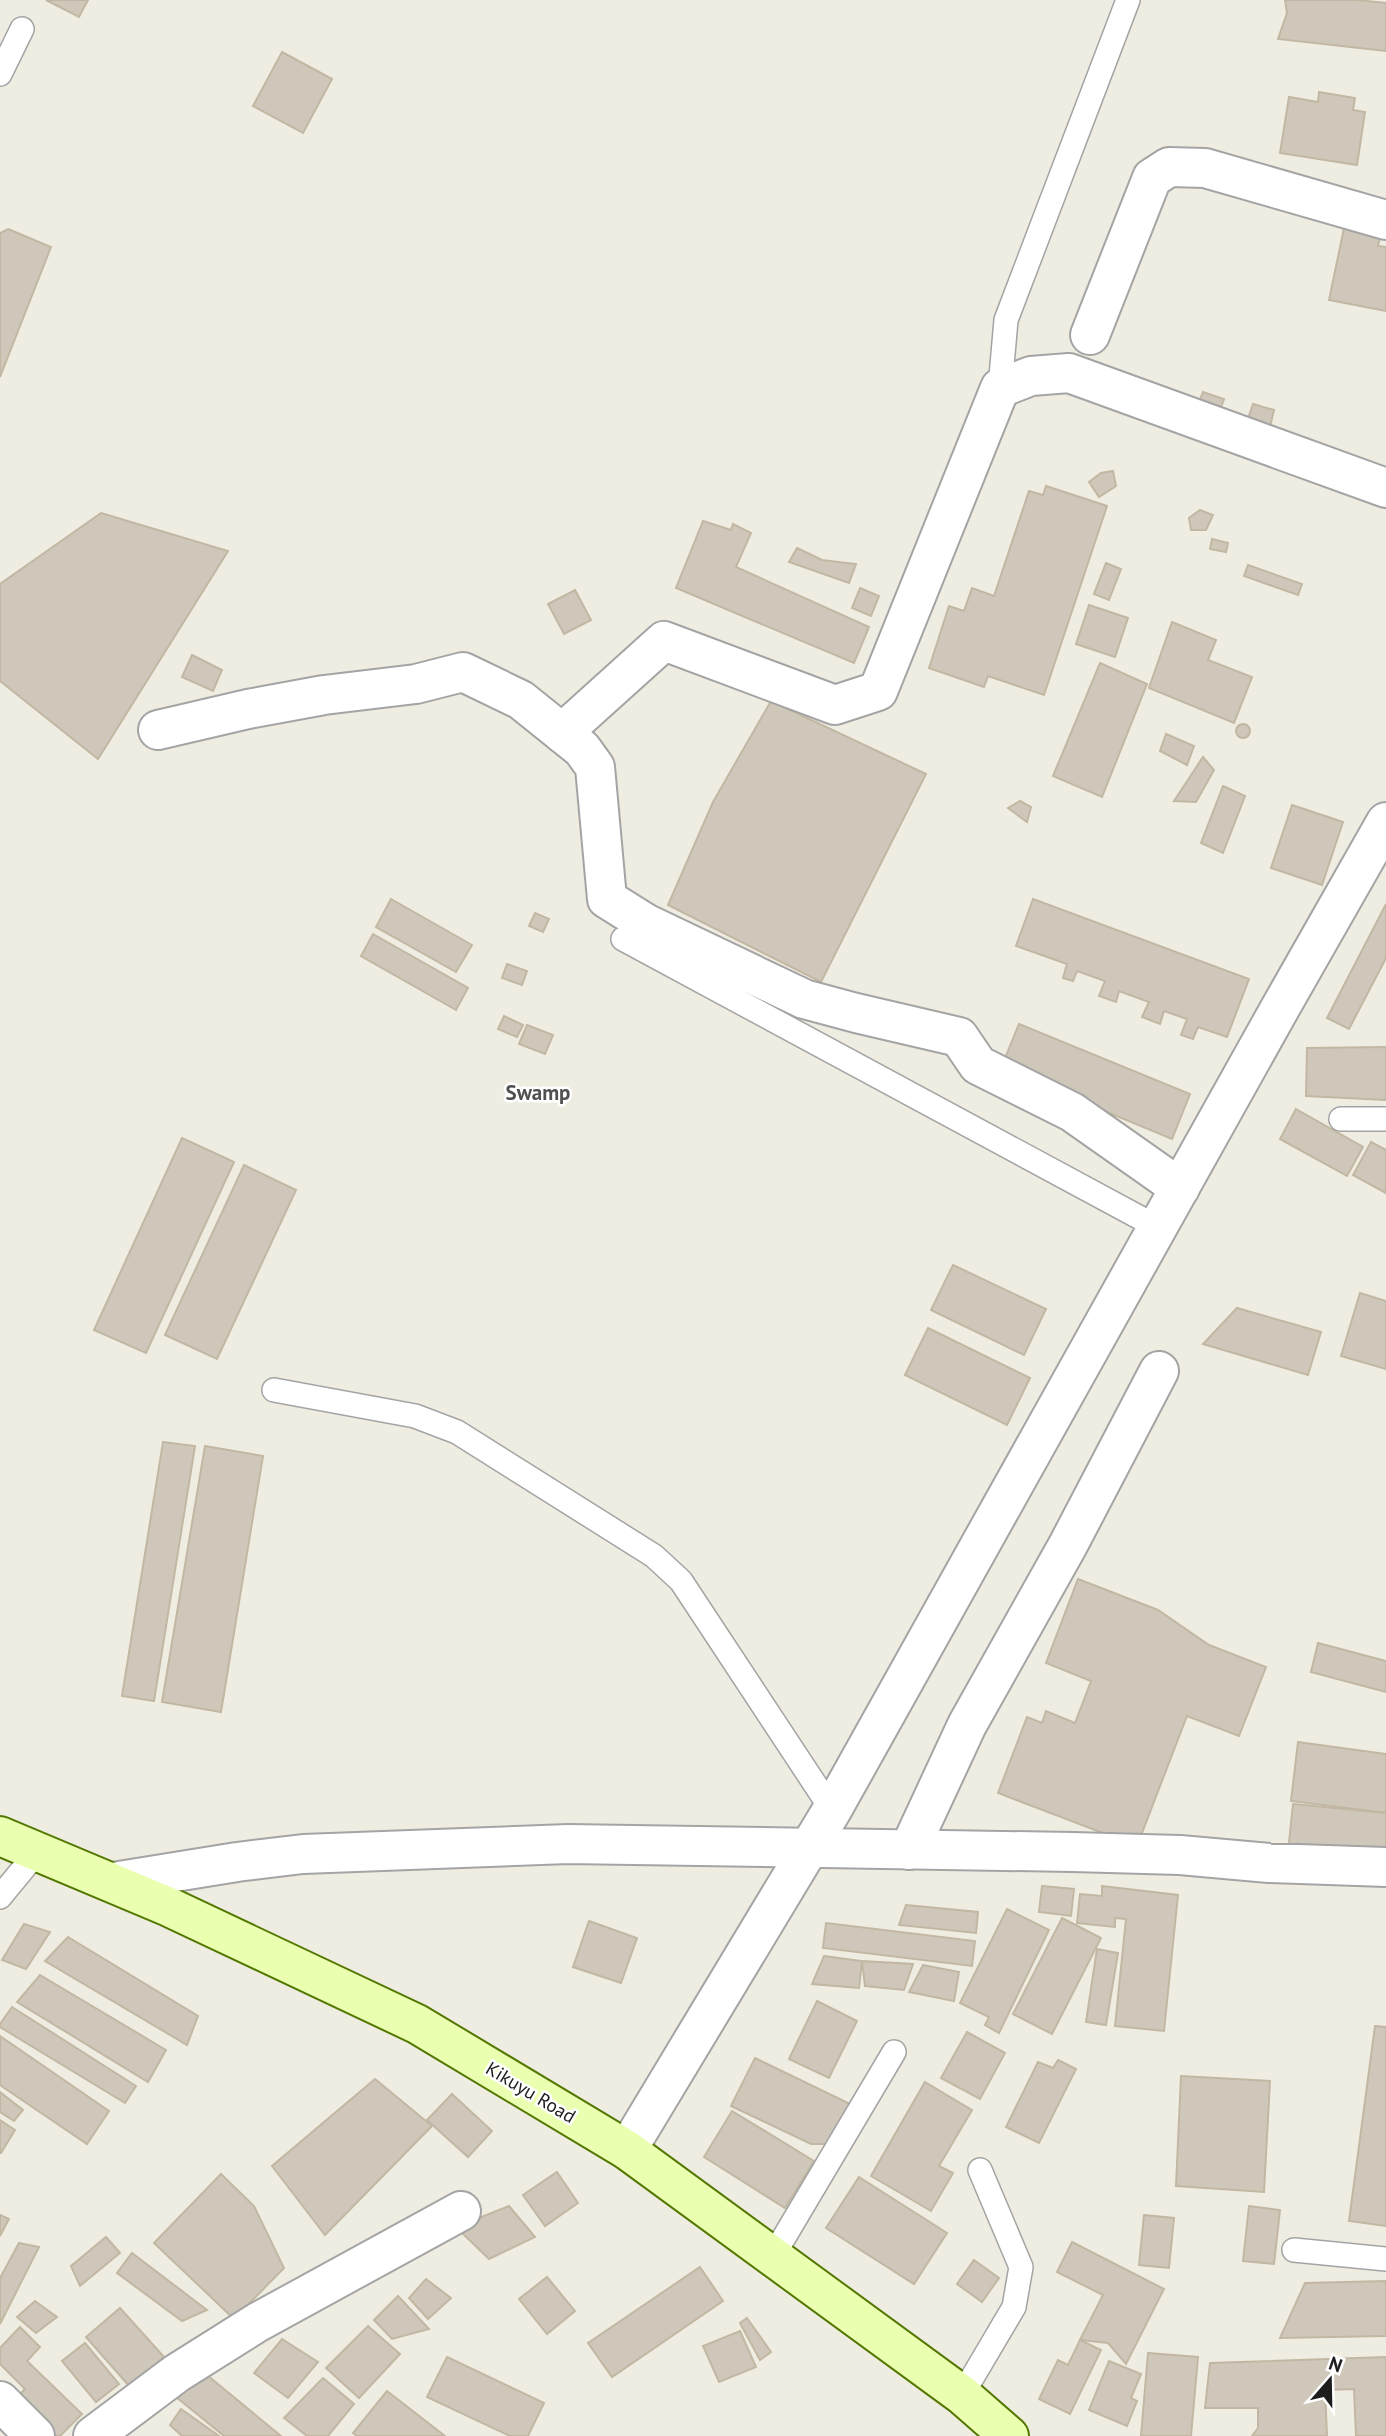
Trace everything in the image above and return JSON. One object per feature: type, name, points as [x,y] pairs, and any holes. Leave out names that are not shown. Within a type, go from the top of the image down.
[{"type":"main road","name":"Kikuyu Road","points":[[0,1836],[113,1882],[417,2024],[627,2150],[962,2395],[1009,2436]]},
{"type":"street","points":[[1090,335],[1152,178],[1169,167],[1205,168],[1386,220]]},
{"type":"street","points":[[562,733],[664,641],[835,705],[878,691],[1000,388],[1031,376],[1069,373],[1386,488]]},
{"type":"street","points":[[158,730],[248,709],[324,695],[416,684],[463,673],[521,700],[582,749],[595,767],[607,898],[647,924],[804,999],[959,1037],[978,1065],[1072,1112],[1180,1188]]},
{"type":"street","points":[[627,2150],[832,1810],[1386,822]]},
{"type":"street","points":[[909,1850],[967,1725],[1068,1545],[1159,1371]]},
{"type":"street","points":[[113,1882],[237,1861],[303,1854],[568,1844],[810,1846],[1180,1855],[1269,1863],[1386,1867]]},
{"type":"street","points":[[93,2436],[177,2373],[258,2322],[461,2211]]},
{"type":"street","points":[[0,2401],[34,2436]]},
{"type":"lane","points":[[1000,388],[1006,320],[1128,0]]},
{"type":"lane","points":[[0,74],[22,29]]},
{"type":"lane","points":[[623,939],[1158,1228]]},
{"type":"lane","points":[[1341,1119],[1386,1119]]},
{"type":"lane","points":[[274,1390],[415,1416],[457,1432],[654,1556],[681,1581],[832,1810]]},
{"type":"lane","points":[[0,1897],[38,1851]]},
{"type":"lane","points":[[773,2256],[894,2052]]},
{"type":"lane","points":[[962,2395],[1014,2306],[1021,2267],[979,2170]]},
{"type":"lane","points":[[1294,2250],[1386,2259]]},
{"type":"building","points":[[46,0],[88,0],[79,17]]},
{"type":"building","points":[[1285,0],[1357,0],[1386,3],[1386,51],[1278,39],[1287,13]]},
{"type":"building","points":[[282,52],[332,79],[303,133],[253,106]]},
{"type":"building","points":[[1319,92],[1355,98],[1353,110],[1365,112],[1357,165],[1280,153],[1289,97],[1318,102]]},
{"type":"building","points":[[1344,228],[1380,236],[1378,246],[1386,247],[1386,311],[1329,300]]},
{"type":"building","points":[[8,229],[51,247],[0,377],[0,233]]},
{"type":"building","points":[[1203,392],[1224,399],[1218,415],[1196,410]]},
{"type":"building","points":[[1253,404],[1274,410],[1270,427],[1248,419]]},
{"type":"building","points":[[1113,471],[1116,486],[1099,497],[1089,482],[1101,473]]},
{"type":"building","points":[[1046,486],[1107,506],[1044,695],[988,676],[984,687],[929,668],[949,606],[964,611],[972,588],[994,596],[1029,491],[1043,495]]},
{"type":"building","points":[[1200,510],[1213,515],[1206,530],[1191,530],[1189,518]]},
{"type":"building","points":[[101,513],[228,551],[98,759],[0,681],[0,584]]},
{"type":"building","points":[[703,521],[731,530],[733,524],[751,533],[736,567],[869,627],[854,663],[676,588]]},
{"type":"building","points":[[1212,539],[1228,543],[1226,552],[1210,549]]},
{"type":"building","points":[[797,548],[822,560],[856,564],[849,583],[789,562]]},
{"type":"building","points":[[1106,563],[1121,569],[1109,600],[1094,594]]},
{"type":"building","points":[[1248,565],[1302,584],[1298,595],[1244,576]]},
{"type":"building","points":[[860,588],[879,596],[871,616],[852,608]]},
{"type":"building","points":[[575,590],[591,620],[564,634],[548,604]]},
{"type":"building","points":[[1089,605],[1128,618],[1115,657],[1076,644]]},
{"type":"building","points":[[1172,622],[1216,640],[1208,660],[1252,677],[1234,723],[1149,688]]},
{"type":"building","points":[[192,655],[222,670],[213,691],[182,677]]},
{"type":"building","points":[[1100,663],[1147,684],[1102,797],[1053,776]]},
{"type":"building","points":[[771,701],[926,774],[821,982],[668,905],[713,802]]},
{"type":"building","points":[[1243,724],[1248,726],[1248,736],[1243,738],[1238,736],[1236,731],[1238,726]]},
{"type":"building","points":[[1166,734],[1194,746],[1187,765],[1160,751]]},
{"type":"building","points":[[1203,757],[1214,770],[1196,802],[1174,801]]},
{"type":"building","points":[[1223,786],[1245,796],[1223,853],[1201,843]]},
{"type":"building","points":[[1020,801],[1031,807],[1027,822],[1008,808]]},
{"type":"building","points":[[1292,805],[1343,822],[1322,885],[1271,868]]},
{"type":"building","points":[[391,899],[472,945],[456,972],[376,927]]},
{"type":"building","points":[[1033,899],[1249,979],[1227,1037],[1198,1027],[1193,1039],[1181,1035],[1187,1019],[1164,1011],[1160,1024],[1142,1017],[1149,1002],[1119,991],[1116,1002],[1099,996],[1105,981],[1077,971],[1073,981],[1063,978],[1067,964],[1016,946]]},
{"type":"building","points":[[1386,904],[1386,958],[1349,1029],[1327,1018]]},
{"type":"building","points":[[535,913],[549,919],[543,932],[529,926]]},
{"type":"building","points":[[373,934],[468,988],[456,1010],[361,956]]},
{"type":"building","points":[[507,964],[527,971],[522,985],[502,978]]},
{"type":"building","points":[[504,1016],[523,1025],[517,1037],[498,1029]]},
{"type":"building","points":[[1019,1024],[1190,1094],[1172,1139],[1001,1068]]},
{"type":"building","points":[[527,1025],[553,1035],[545,1054],[519,1044]]},
{"type":"building","points":[[1386,1047],[1386,1100],[1306,1096],[1307,1048]]},
{"type":"building","points":[[1296,1109],[1363,1147],[1347,1176],[1280,1139]]},
{"type":"building","points":[[182,1138],[234,1162],[146,1353],[94,1330]]},
{"type":"building","points":[[1371,1142],[1386,1150],[1386,1193],[1353,1175]]},
{"type":"building","points":[[244,1165],[296,1190],[217,1359],[165,1335]]},
{"type":"building","points":[[953,1265],[1046,1309],[1024,1355],[931,1310]]},
{"type":"building","points":[[1360,1293],[1386,1301],[1386,1369],[1341,1356]]},
{"type":"building","points":[[1237,1308],[1321,1332],[1308,1375],[1203,1344]]},
{"type":"building","points":[[928,1328],[1030,1378],[1007,1425],[905,1375]]},
{"type":"building","points":[[163,1442],[195,1446],[154,1701],[122,1696]]},
{"type":"building","points":[[205,1446],[263,1456],[221,1712],[162,1702]]},
{"type":"building","points":[[1078,1579],[1158,1610],[1209,1645],[1266,1667],[1239,1736],[1187,1716],[1137,1846],[998,1793],[1027,1717],[1042,1723],[1046,1711],[1075,1723],[1091,1681],[1046,1663]]},
{"type":"building","points":[[1318,1643],[1386,1661],[1386,1692],[1311,1672]]},
{"type":"building","points":[[1298,1742],[1386,1754],[1386,1813],[1291,1801]]},
{"type":"building","points":[[1293,1804],[1386,1813],[1386,1862],[1288,1852]]},
{"type":"building","points":[[1042,1886],[1074,1889],[1071,1916],[1039,1912]]},
{"type":"building","points":[[1102,1886],[1178,1895],[1164,2031],[1115,2026],[1126,1919],[1115,1918],[1115,1927],[1077,1923],[1080,1894],[1102,1896]]},
{"type":"building","points":[[906,1905],[978,1912],[976,1933],[899,1925]]},
{"type":"building","points":[[1007,1909],[1049,1930],[999,2033],[985,2025],[989,2017],[960,2003]]},
{"type":"building","points":[[1062,1918],[1101,1938],[1052,2034],[1013,2014]]},
{"type":"building","points":[[589,1921],[637,1938],[621,1983],[573,1967]]},
{"type":"building","points":[[826,1923],[975,1941],[972,1966],[823,1948]]},
{"type":"building","points":[[24,1924],[50,1932],[26,1969],[2,1960]]},
{"type":"building","points":[[68,1937],[198,2016],[187,2045],[45,1961]]},
{"type":"building","points":[[1097,1949],[1118,1953],[1106,2025],[1086,2022]]},
{"type":"building","points":[[824,1956],[862,1961],[859,1988],[812,1984]]},
{"type":"building","points":[[862,1961],[913,1964],[904,1990],[865,1986]]},
{"type":"building","points":[[923,1965],[959,1972],[954,2001],[909,1992]]},
{"type":"building","points":[[40,1975],[166,2050],[148,2082],[17,2002]]},
{"type":"building","points":[[817,2001],[857,2021],[829,2078],[789,2059]]},
{"type":"building","points":[[12,2007],[136,2086],[125,2103],[0,2027]]},
{"type":"building","points":[[1375,2026],[1386,2027],[1386,2226],[1349,2221]]},
{"type":"building","points":[[967,2032],[1005,2053],[980,2099],[941,2078]]},
{"type":"building","points":[[0,2036],[109,2111],[87,2144],[0,2085]]},
{"type":"building","points":[[755,2058],[850,2104],[831,2144],[811,2144],[731,2106]]},
{"type":"building","points":[[1058,2060],[1076,2069],[1039,2143],[1006,2127],[1038,2062],[1053,2068]]},
{"type":"building","points":[[1181,2076],[1270,2081],[1264,2192],[1176,2186]]},
{"type":"building","points":[[375,2079],[432,2126],[325,2235],[272,2166]]},
{"type":"building","points":[[925,2082],[972,2110],[939,2166],[953,2173],[931,2211],[871,2176]]},
{"type":"building","points":[[0,2092],[23,2110],[14,2121],[0,2112]]},
{"type":"building","points":[[452,2094],[492,2131],[468,2157],[427,2120]]},
{"type":"building","points":[[732,2111],[814,2161],[785,2208],[704,2157]]},
{"type":"building","points":[[0,2120],[15,2130],[1,2153],[0,2153]]},
{"type":"building","points":[[557,2172],[578,2203],[545,2226],[523,2195]]},
{"type":"building","points":[[221,2174],[254,2206],[284,2268],[234,2319],[154,2243]]},
{"type":"building","points":[[859,2177],[947,2233],[914,2284],[826,2228]]},
{"type":"building","points":[[509,2206],[535,2237],[489,2259],[456,2227]]},
{"type":"building","points":[[1249,2206],[1280,2210],[1274,2264],[1243,2261]]},
{"type":"building","points":[[0,2215],[9,2219],[0,2236]]},
{"type":"building","points":[[1144,2215],[1174,2218],[1169,2268],[1139,2265]]},
{"type":"building","points":[[106,2237],[120,2253],[80,2286],[71,2266]]},
{"type":"building","points":[[1072,2242],[1164,2289],[1126,2364],[1108,2343],[1080,2340],[1103,2295],[1057,2272]]},
{"type":"building","points":[[19,2243],[39,2247],[0,2324],[0,2278]]},
{"type":"building","points":[[132,2253],[207,2310],[182,2321],[117,2273]]},
{"type":"building","points":[[974,2260],[999,2278],[982,2302],[957,2284]]},
{"type":"building","points":[[700,2267],[723,2301],[612,2377],[588,2343]]},
{"type":"building","points":[[547,2277],[575,2311],[547,2334],[519,2299]]},
{"type":"building","points":[[426,2279],[451,2298],[428,2319],[409,2298]]},
{"type":"building","points":[[1386,2281],[1386,2336],[1280,2338],[1305,2283]]},
{"type":"building","points":[[398,2296],[429,2329],[392,2339],[374,2320]]},
{"type":"building","points":[[35,2301],[57,2317],[36,2333],[17,2317]]},
{"type":"building","points":[[120,2308],[164,2357],[130,2387],[86,2337]]},
{"type":"building","points":[[747,2318],[771,2352],[760,2360],[740,2323]]},
{"type":"building","points":[[368,2326],[400,2354],[359,2398],[326,2368]]},
{"type":"building","points":[[20,2327],[40,2347],[27,2361],[82,2414],[60,2436],[48,2436],[13,2401],[25,2389],[0,2364],[0,2348]]},
{"type":"building","points":[[740,2331],[756,2367],[719,2382],[703,2346]]},
{"type":"building","points":[[282,2339],[318,2362],[288,2398],[254,2373]]},
{"type":"building","points":[[1080,2340],[1101,2350],[1070,2414],[1039,2399],[1058,2360],[1068,2365]]},
{"type":"building","points":[[85,2343],[119,2384],[96,2402],[62,2361]]},
{"type":"building","points":[[1148,2353],[1198,2357],[1191,2436],[1141,2436]]},
{"type":"building","points":[[447,2357],[544,2403],[528,2436],[510,2436],[427,2397]]},
{"type":"building","points":[[1386,2357],[1386,2436],[1356,2436],[1354,2389],[1325,2390],[1327,2436],[1252,2436],[1258,2428],[1258,2408],[1205,2408],[1210,2363]]},
{"type":"building","points":[[1109,2361],[1141,2374],[1131,2398],[1137,2401],[1127,2426],[1089,2410]]},
{"type":"building","points":[[196,2366],[281,2436],[224,2436],[171,2393]]},
{"type":"building","points":[[323,2378],[354,2404],[328,2436],[307,2436],[284,2418]]},
{"type":"building","points":[[387,2391],[445,2436],[357,2436],[353,2433]]},
{"type":"building","points":[[181,2409],[219,2436],[182,2436],[170,2425]]},
{"type":"district","name":"Swamp","points":[[538,1093]]}]
